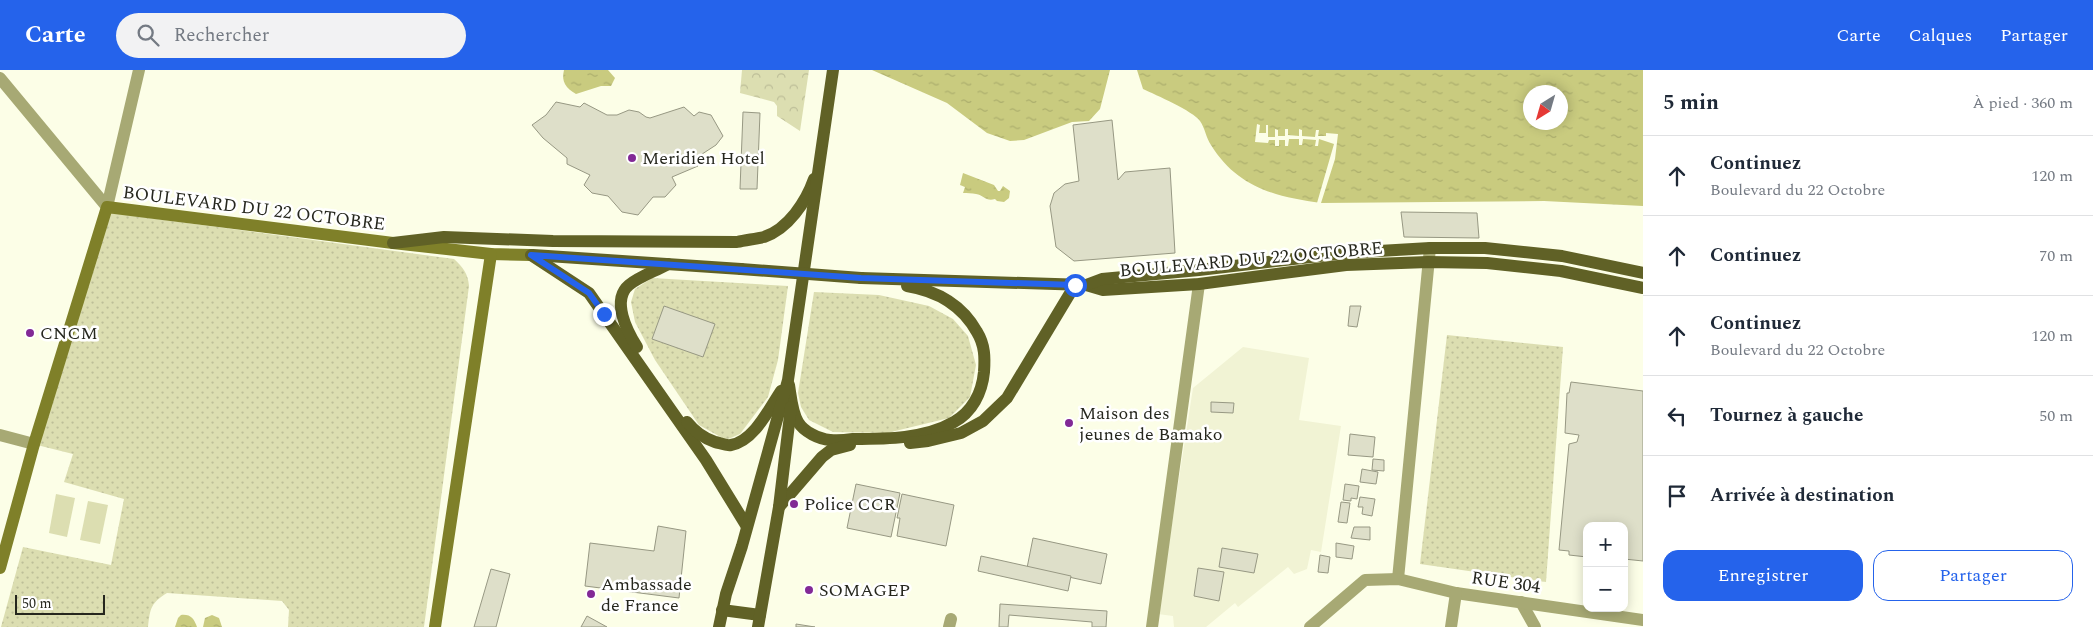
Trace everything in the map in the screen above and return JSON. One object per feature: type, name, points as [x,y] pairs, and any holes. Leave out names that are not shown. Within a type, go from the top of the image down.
[{"type":"main road","points":[[719,627],[722,610],[788,380],[833,70]]},
{"type":"main road","points":[[393,244],[444,237],[553,241],[737,242],[765,236],[779,229],[794,215],[812,184],[820,163]]},
{"type":"main road","points":[[779,507],[812,466],[832,450],[850,445],[887,445],[928,441],[961,433],[983,421],[1007,398],[1081,285],[1102,279],[1345,253],[1430,248],[1485,248],[1562,256],[1643,273]]},
{"type":"main road","points":[[531,255],[589,293],[706,460],[746,525]]},
{"type":"main road","name":"BOULEVARD DU 22 OCTOBRE","points":[[531,255],[861,278],[1081,285],[1103,290],[1199,284],[1346,265],[1428,262],[1486,263],[1561,271],[1643,288]]},
{"type":"main road","points":[[668,264],[628,286],[622,299],[622,316],[629,335],[682,416],[695,432],[706,439],[728,445],[738,443],[756,428],[788,380]]},
{"type":"main road","points":[[788,380],[792,404],[798,422],[811,434],[832,440],[888,439],[930,432],[954,422],[976,402],[983,382],[985,357],[981,338],[970,320],[956,305],[938,294],[861,278]]},
{"type":"main road","points":[[722,610],[759,621],[779,507],[792,404]]},
{"type":"street","points":[[107,207],[140,70]]},
{"type":"street","points":[[0,78],[107,207]]},
{"type":"street","name":"BOULEVARD DU 22 OCTOBRE","points":[[0,568],[34,444],[107,207],[393,244],[491,254],[531,255]]},
{"type":"street","points":[[1398,579],[1430,248]]},
{"type":"street","points":[[435,627],[491,254]]},
{"type":"street","points":[[1152,627],[1199,284]]},
{"type":"street","points":[[0,435],[34,444]]},
{"type":"street","name":"RUE 304","points":[[1310,627],[1365,580],[1398,579],[1456,593],[1643,620]]},
{"type":"street","points":[[1451,627],[1456,593]]},
{"type":"street","points":[[1521,602],[1535,627]]},
{"type":"shaded area","points":[[1243,347],[1309,358],[1299,420],[1341,426],[1321,552],[1311,550],[1307,569],[1294,574],[1288,567],[1238,607],[1235,603],[1206,627],[1174,627],[1173,616],[1158,614],[1193,388]]},
{"type":"green space","points":[[742,70],[809,70],[800,131],[777,116],[777,106],[774,102],[740,93]]},
{"type":"green space","points":[[105,212],[454,259],[462,268],[468,278],[469,286],[424,627],[288,627],[289,610],[282,601],[167,593],[154,603],[148,627],[1,627],[23,547],[111,565],[124,499],[64,482],[73,454],[37,445]]},
{"type":"green space","points":[[652,278],[788,286],[778,360],[768,397],[740,434],[726,440],[699,425],[655,360],[635,322],[631,302],[635,289]]},
{"type":"green space","points":[[814,292],[879,295],[929,306],[953,319],[968,336],[976,365],[970,397],[949,418],[887,433],[833,432],[809,420],[801,407],[798,393]]},
{"type":"green space","points":[[1447,335],[1563,347],[1546,582],[1420,564]]},
{"type":"green space","points":[[56,494],[75,498],[67,537],[49,533]]},
{"type":"green space","points":[[88,501],[108,505],[100,544],[80,540]]},
{"type":"water","points":[[564,70],[608,70],[615,78],[611,86],[601,86],[576,94],[565,84],[563,78]]},
{"type":"water","points":[[872,70],[1110,70],[1100,109],[1089,121],[1072,122],[1024,140],[1010,141],[987,133],[947,103]]},
{"type":"water","points":[[1137,70],[1643,70],[1643,206],[1544,201],[1321,203],[1304,201],[1273,193],[1245,180],[1221,159],[1209,142],[1200,121],[1174,104],[1143,89]]},
{"type":"water","points":[[963,173],[994,185],[998,191],[1003,186],[1010,191],[1009,198],[1004,202],[987,199],[976,194],[963,193],[965,187],[960,185]]},
{"type":"water","points":[[181,615],[187,615],[192,618],[197,627],[175,627]]},
{"type":"water","points":[[212,615],[219,618],[222,627],[203,627],[205,618]]},
{"type":"pier","points":[[1257,124],[1260,125],[1259,133],[1266,133],[1266,125],[1268,125],[1268,137],[1275,137],[1275,129],[1278,130],[1278,136],[1285,136],[1285,129],[1288,129],[1288,135],[1299,136],[1299,129],[1302,130],[1302,136],[1315,137],[1316,130],[1319,130],[1318,136],[1326,136],[1326,133],[1338,134],[1335,159],[1321,203],[1317,203],[1334,144],[1319,139],[1318,146],[1315,146],[1316,140],[1303,139],[1302,145],[1299,145],[1299,139],[1289,139],[1288,146],[1285,146],[1285,140],[1279,140],[1279,146],[1275,146],[1275,140],[1269,140],[1268,143],[1255,142]]},
{"type":"building","name":"Meridien Hotel","points":[[556,102],[580,107],[584,103],[607,115],[617,115],[629,110],[639,112],[650,118],[684,107],[694,116],[699,112],[711,115],[723,136],[716,145],[696,158],[698,166],[672,177],[676,185],[665,197],[653,197],[638,215],[622,212],[608,196],[592,193],[584,185],[590,175],[567,164],[567,158],[543,138],[532,125],[546,115]]},
{"type":"building","points":[[743,112],[760,113],[757,189],[740,189]]},
{"type":"building","points":[[1112,120],[1118,180],[1125,172],[1170,168],[1175,253],[1074,261],[1056,247],[1050,206],[1054,193],[1065,184],[1079,181],[1073,125]]},
{"type":"building","points":[[1401,212],[1477,213],[1479,238],[1404,237]]},
{"type":"building","points":[[664,306],[715,324],[703,357],[652,339]]},
{"type":"building","points":[[1350,306],[1361,306],[1357,327],[1348,326]]},
{"type":"building","points":[[1571,382],[1643,391],[1643,561],[1628,559],[1628,522],[1583,522],[1583,557],[1569,555],[1569,551],[1559,550],[1569,444],[1577,442],[1579,435],[1565,433],[1567,393],[1569,393]]},
{"type":"building","points":[[1211,402],[1234,403],[1233,413],[1211,412]]},
{"type":"building","points":[[1350,434],[1375,437],[1373,457],[1348,455]]},
{"type":"building","points":[[1373,459],[1384,460],[1384,471],[1372,470]]},
{"type":"building","points":[[1362,469],[1378,472],[1376,484],[1360,482]]},
{"type":"building","points":[[856,484],[900,493],[891,537],[847,528]]},
{"type":"building","points":[[1345,484],[1359,486],[1357,499],[1351,498],[1351,501],[1343,500]]},
{"type":"building","points":[[902,494],[954,505],[946,546],[897,536],[900,518],[897,518]]},
{"type":"building","points":[[1360,497],[1375,499],[1372,516],[1362,514],[1363,507],[1358,507]]},
{"type":"building","points":[[1341,502],[1350,503],[1347,523],[1338,522]]},
{"type":"building","points":[[658,526],[686,531],[679,598],[585,586],[590,543],[654,551]]},
{"type":"building","points":[[1354,527],[1370,527],[1370,540],[1351,538]]},
{"type":"building","points":[[1033,538],[1107,554],[1101,584],[1027,568]]},
{"type":"building","points":[[1336,543],[1354,546],[1352,559],[1336,557]]},
{"type":"building","points":[[1222,548],[1258,554],[1254,573],[1219,567]]},
{"type":"building","points":[[1320,555],[1330,557],[1328,573],[1318,572]]},
{"type":"building","points":[[981,556],[1071,576],[1068,591],[978,571]]},
{"type":"building","points":[[1198,568],[1224,572],[1219,601],[1194,596]]},
{"type":"building","points":[[491,569],[510,574],[496,627],[474,627]]},
{"type":"building","points":[[1000,604],[1107,611],[1106,627],[1092,627],[1092,622],[1009,615],[1008,627],[999,627]]},
{"type":"building","points":[[587,616],[607,627],[581,627]]},
{"type":"building","points":[[796,624],[815,627],[796,627]]},
{"type":"place","name":"Meridien Hotel","points":[[632,158]]},
{"type":"place","name":"CNCM","points":[[30,333]]},
{"type":"place","name":"Maison des jeunes de Bamako","points":[[1069,423]]},
{"type":"place","name":"Police CCR","points":[[794,504]]},
{"type":"place","name":"SOMAGEP","points":[[809,590]]},
{"type":"place","name":"Ambassade de France","points":[[591,594]]},
{"type":"route","points":[[604,314],[589,293],[531,255],[861,278],[994,284],[1075,285]]}]
